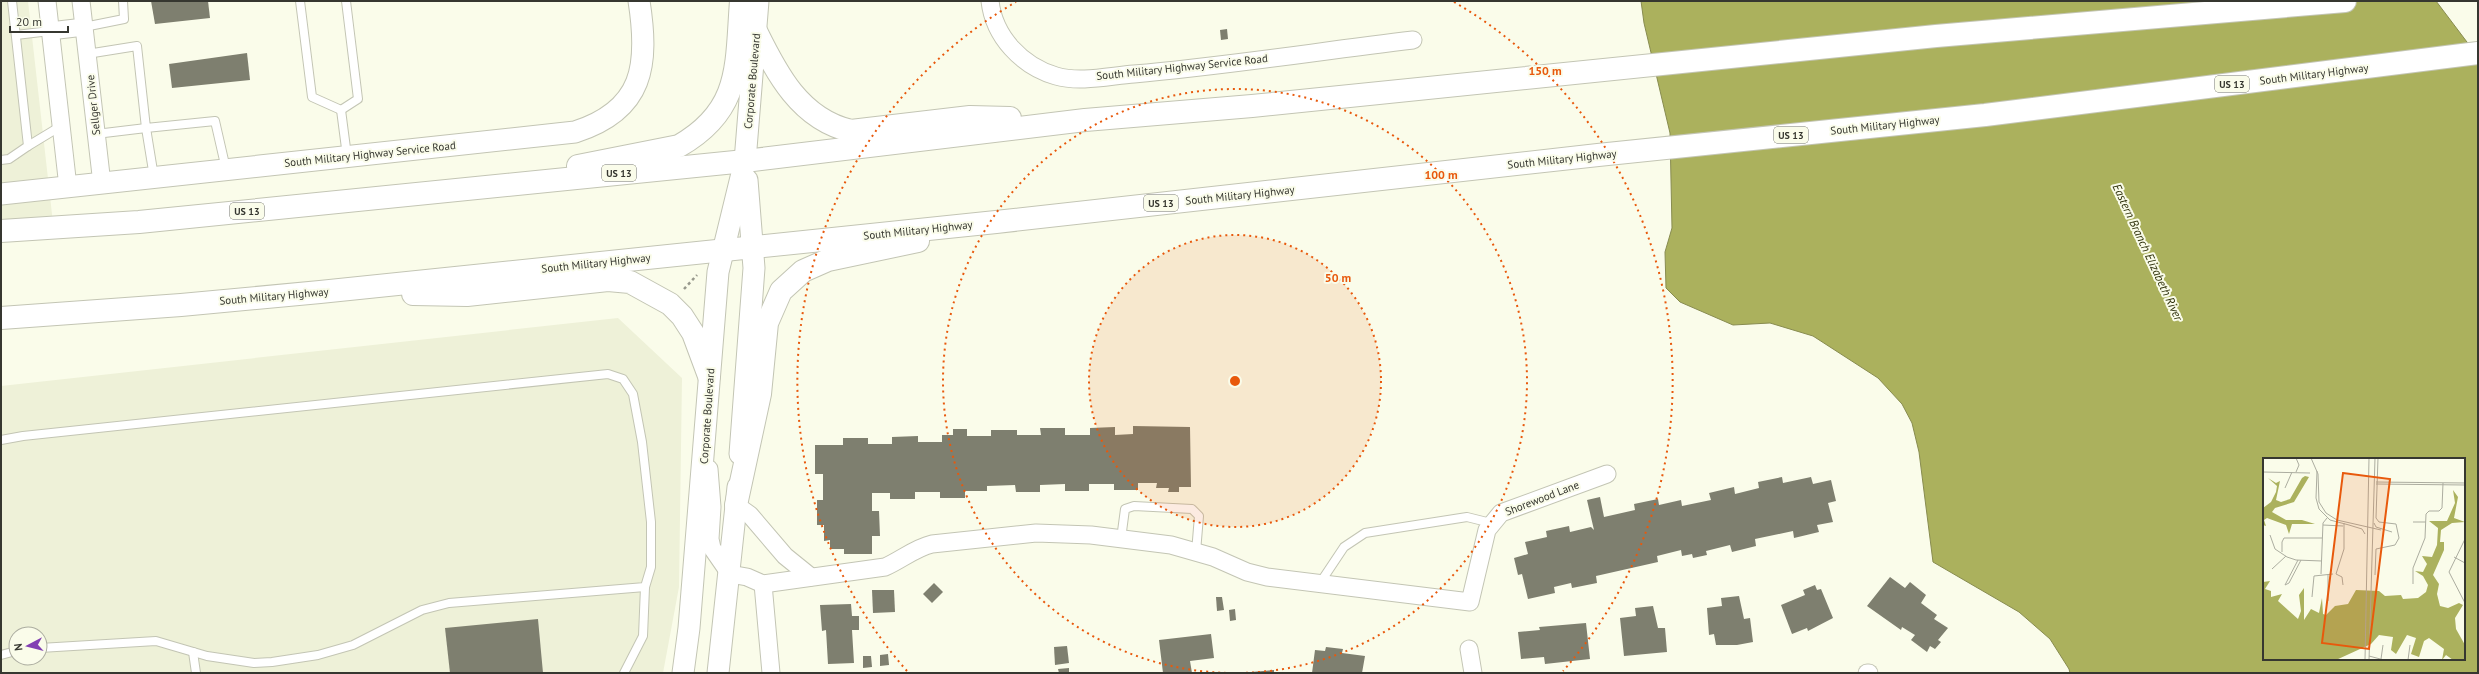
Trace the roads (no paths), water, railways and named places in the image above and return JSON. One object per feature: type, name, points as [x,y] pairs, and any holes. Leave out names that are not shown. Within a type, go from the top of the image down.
[{"type":"main road","points":[[493,185],[621,156],[679,146],[693,138],[710,124],[724,106],[734,79],[741,1]]},
{"type":"main road","name":"US 13","points":[[1,231],[139,222],[493,185],[745,161],[1085,120],[1252,106],[1936,36],[2345,1]]},
{"type":"main road","points":[[756,31],[774,68],[787,88],[802,105],[836,127],[851,131],[970,117],[1085,120]]},
{"type":"main road","name":"South Military Highway","points":[[1,318],[181,305],[320,292],[752,246],[996,222],[1598,155],[1985,114],[2478,53]]},
{"type":"main road","points":[[736,505],[760,394],[767,323],[781,291],[804,271],[828,260],[872,252],[996,222]]},
{"type":"main road","points":[[320,292],[467,295],[608,280],[630,282],[670,304],[682,316],[693,333],[709,376]]},
{"type":"street","points":[[47,1],[68,187]]},
{"type":"street","name":"Sellger Drive","points":[[81,1],[102,184]]},
{"type":"street","name":"South Military Highway Service Road","points":[[1,194],[575,132],[609,118],[624,104],[637,83],[642,67],[645,44],[639,1]]},
{"type":"street","name":"Corporate Boulevard","points":[[683,673],[689,628],[706,439],[709,376],[718,272],[745,161],[758,1]]},
{"type":"street","name":"South Military Highway Service Road","points":[[990,1],[998,29],[1007,44],[1022,59],[1038,70],[1057,76],[1077,79],[1165,71],[1413,40]]},
{"type":"street","points":[[50,31],[84,27]]},
{"type":"street","name":"Corporate Boulevard","points":[[718,673],[730,574],[754,268],[745,161]]},
{"type":"street","points":[[706,439],[712,507],[710,539],[712,548],[730,574],[747,577],[763,584],[885,567],[901,560],[919,547],[932,544],[1036,534],[1121,539],[1171,545],[1196,552],[1247,572],[1267,577],[1470,602],[1487,530],[1491,523]]},
{"type":"street","name":"Shorewood Lane","points":[[1491,523],[1501,514],[1514,507],[1606,474]]},
{"type":"street","points":[[736,505],[750,514],[785,556],[811,577]]},
{"type":"street","points":[[763,584],[771,673]]},
{"type":"street","points":[[1469,649],[1473,673]]},
{"type":"lane","points":[[12,1],[28,146]]},
{"type":"lane","points":[[84,27],[124,19],[122,1]]},
{"type":"lane","points":[[300,1],[312,97],[341,110]]},
{"type":"lane","points":[[341,110],[358,99],[346,1]]},
{"type":"lane","points":[[16,35],[50,31]]},
{"type":"lane","points":[[87,54],[137,46],[146,128],[154,178]]},
{"type":"lane","points":[[341,110],[347,157]]},
{"type":"lane","points":[[96,134],[215,121],[226,170]]},
{"type":"lane","points":[[1,160],[9,160],[28,146],[61,126]]},
{"type":"lane","points":[[1,440],[23,436],[608,374],[623,379],[633,394],[642,442],[651,522],[651,567],[645,587],[643,636],[624,673]]},
{"type":"lane","points":[[1121,539],[1125,510],[1134,506],[1192,509],[1199,516],[1196,552]]},
{"type":"lane","points":[[1320,583],[1344,547],[1365,533],[1468,517],[1491,523]]},
{"type":"lane","points":[[48,648],[156,641],[193,652],[254,663],[272,662],[318,655],[353,645],[422,610],[449,603],[645,587]]},
{"type":"lane","points":[[193,652],[196,673]]},
{"type":"water","name":"Eastern Branch Elizabeth River","points":[[1641,1],[2436,1],[2473,50],[2478,65],[2478,673],[2070,673],[2050,639],[2019,612],[1933,562],[1919,452],[1912,423],[1902,404],[1878,378],[1813,336],[1770,323],[1733,325],[1680,302],[1666,288],[1665,252],[1672,228],[1670,133],[1644,23]]}]
